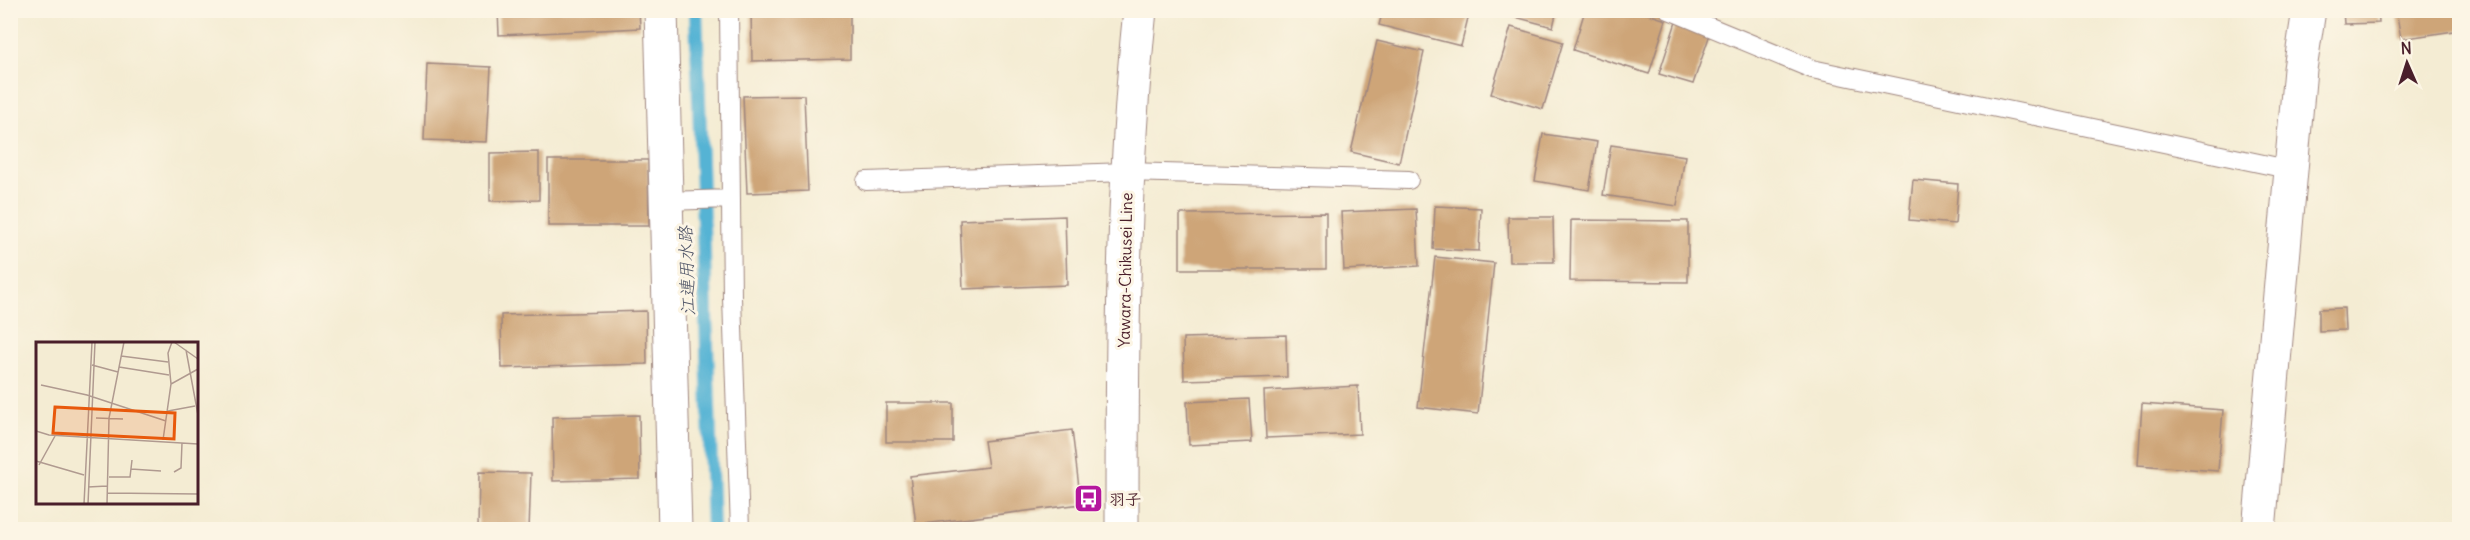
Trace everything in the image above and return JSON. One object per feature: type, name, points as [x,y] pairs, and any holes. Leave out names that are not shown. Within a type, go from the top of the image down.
[{"type":"street","points":[[661,10],[675,530]]},
{"type":"street","name":"Yawara-Chikusei Line","points":[[1122,530],[1122,319],[1127,172],[1140,10]]},
{"type":"street","points":[[2259,530],[2300,69],[2309,10]]},
{"type":"lane","points":[[729,10],[732,298],[740,530]]},
{"type":"lane","points":[[1669,10],[1812,69],[2292,170]]},
{"type":"lane","points":[[866,181],[1127,172],[1409,180]]},
{"type":"lane","points":[[666,201],[731,199]]},
{"type":"building","points":[[498,10],[639,10],[640,28],[499,35]]},
{"type":"building","points":[[751,10],[850,10],[850,59],[752,61]]},
{"type":"building","points":[[1383,10],[1470,10],[1461,46],[1379,25]]},
{"type":"building","points":[[1505,10],[1557,10],[1553,27],[1504,14]]},
{"type":"building","points":[[1585,10],[1636,10],[1666,20],[1649,74],[1573,50]]},
{"type":"building","points":[[2343,10],[2378,10],[2379,23],[2344,24]]},
{"type":"building","points":[[2396,10],[2460,10],[2460,30],[2401,39]]},
{"type":"building","points":[[1676,22],[1710,34],[1693,84],[1659,74]]},
{"type":"building","points":[[1511,27],[1563,42],[1543,109],[1491,94]]},
{"type":"building","points":[[1377,41],[1424,52],[1399,163],[1351,152]]},
{"type":"building","points":[[427,64],[491,67],[487,142],[424,140]]},
{"type":"building","points":[[804,95],[808,191],[747,193],[743,96]]},
{"type":"building","points":[[1543,134],[1597,142],[1589,190],[1535,181]]},
{"type":"building","points":[[1611,145],[1685,156],[1677,206],[1603,195]]},
{"type":"building","points":[[539,152],[539,200],[490,201],[490,153]]},
{"type":"building","points":[[548,160],[648,160],[649,226],[548,226]]},
{"type":"building","points":[[1913,180],[1958,184],[1955,224],[1909,220]]},
{"type":"building","points":[[1435,206],[1481,208],[1479,251],[1433,249]]},
{"type":"building","points":[[1416,209],[1419,266],[1344,270],[1341,212]]},
{"type":"building","points":[[1326,213],[1326,269],[1180,269],[1180,214]]},
{"type":"building","points":[[1065,216],[1067,285],[963,289],[960,220]]},
{"type":"building","points":[[1508,217],[1553,217],[1554,262],[1509,262]]},
{"type":"building","points":[[1571,220],[1688,221],[1688,282],[1570,281]]},
{"type":"building","points":[[1435,257],[1494,263],[1478,414],[1418,407]]},
{"type":"building","points":[[2344,308],[2345,330],[2319,331],[2319,309]]},
{"type":"building","points":[[646,311],[647,364],[502,368],[501,315]]},
{"type":"building","points":[[1286,335],[1287,377],[1184,380],[1183,338]]},
{"type":"building","points":[[1358,386],[1360,434],[1266,438],[1264,391]]},
{"type":"building","points":[[1249,399],[1252,442],[1189,445],[1187,402]]},
{"type":"building","points":[[886,403],[953,403],[953,442],[886,442]]},
{"type":"building","points":[[2142,404],[2223,410],[2218,471],[2138,465]]},
{"type":"building","points":[[639,415],[640,479],[553,481],[552,417]]},
{"type":"building","points":[[1072,430],[1081,504],[916,525],[910,476],[988,467],[984,441]]},
{"type":"building","points":[[479,472],[531,473],[529,530],[478,530]]},
{"type":"waterway","name":"江連用水路","points":[[696,10],[713,530]]},
{"type":"place","name":"羽子","points":[[1088,499]]}]
